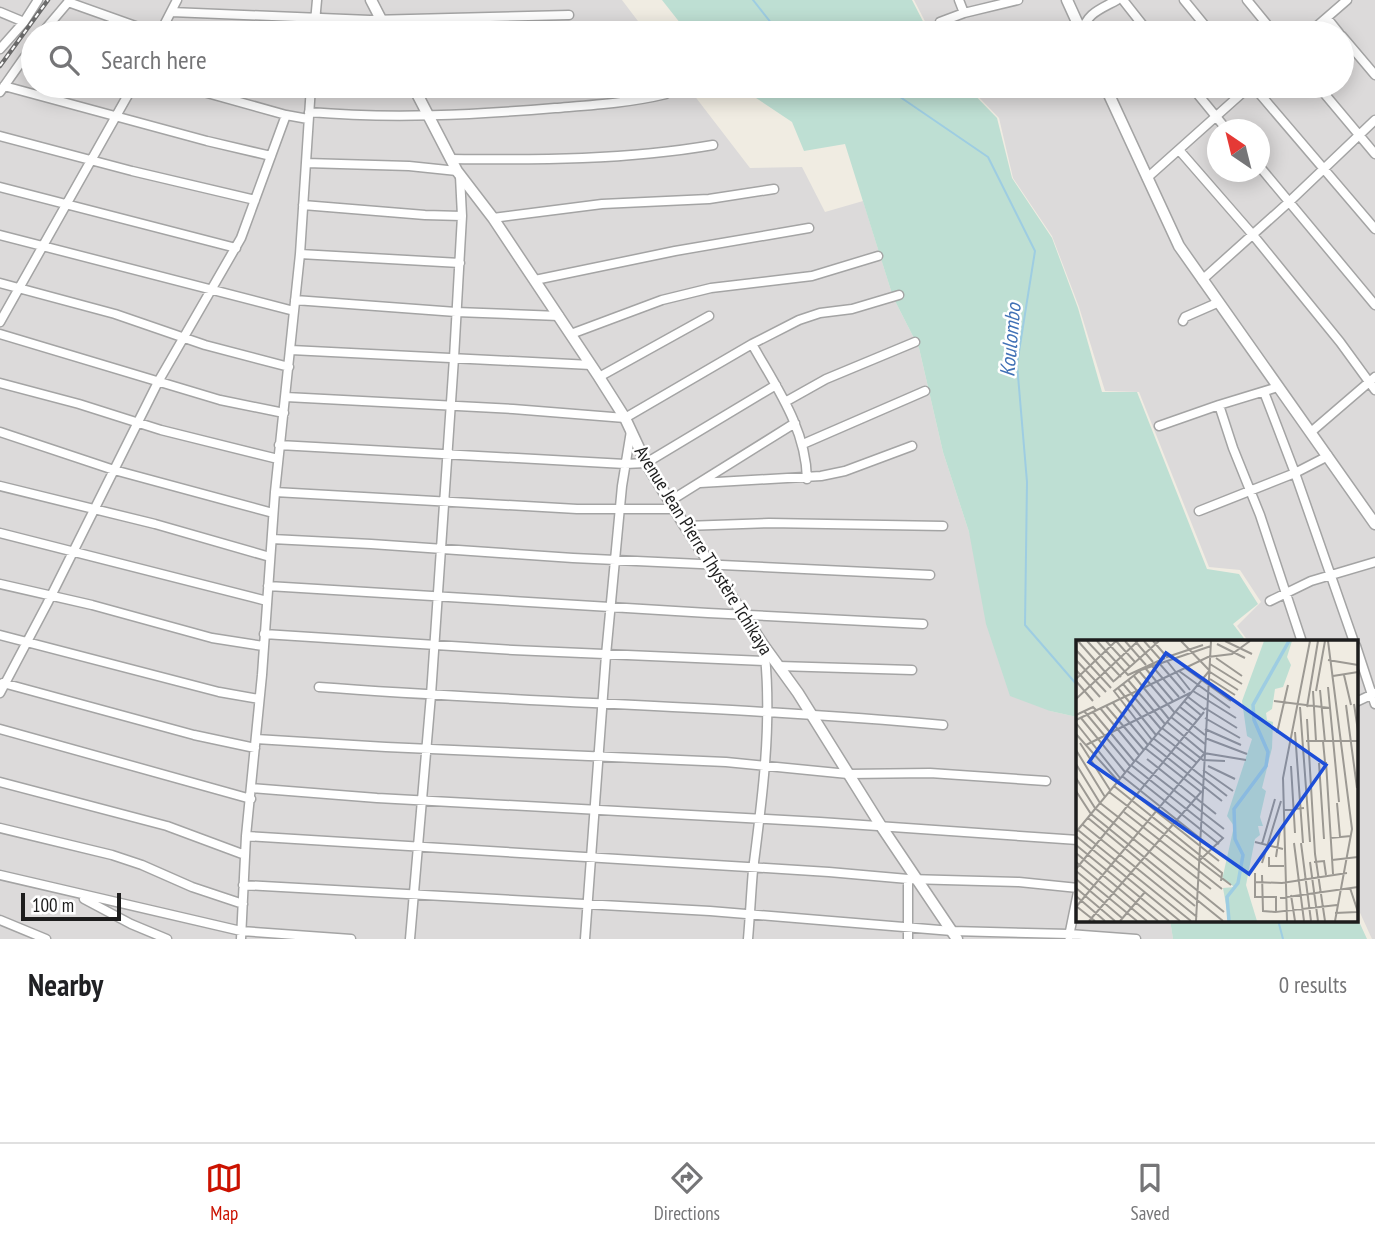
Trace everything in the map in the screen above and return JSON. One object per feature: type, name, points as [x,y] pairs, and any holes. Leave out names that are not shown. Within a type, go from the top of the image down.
[{"type":"street","points":[[25,21],[38,0]]},
{"type":"street","points":[[165,21],[177,0]]},
{"type":"street","points":[[315,21],[317,0]]},
{"type":"street","points":[[371,0],[381,19]]},
{"type":"street","points":[[959,0],[964,13]]},
{"type":"street","points":[[943,21],[1018,0]]},
{"type":"street","points":[[1068,0],[1077,21]]},
{"type":"street","points":[[1086,21],[1091,15],[1120,0],[1138,21]]},
{"type":"street","points":[[1184,0],[1201,21]]},
{"type":"street","points":[[1247,0],[1264,21]]},
{"type":"street","points":[[1323,21],[1347,0]]},
{"type":"street","points":[[50,21],[69,1],[125,21]]},
{"type":"street","points":[[0,12],[22,21]]},
{"type":"street","points":[[171,12],[381,19],[569,15]]},
{"type":"street","points":[[0,49],[21,25]]},
{"type":"street","points":[[1354,50],[1375,75]]},
{"type":"street","points":[[21,62],[2,89],[21,94]]},
{"type":"street","points":[[38,98],[271,156]]},
{"type":"street","points":[[0,322],[127,98]]},
{"type":"street","points":[[225,98],[286,115],[309,116],[429,116],[606,103],[639,98]]},
{"type":"street","points":[[241,935],[246,836],[279,445],[300,254],[310,98]]},
{"type":"street","name":"Avenue Jean Pierre Thystère Tchikaya","points":[[419,98],[459,173],[493,218],[592,365],[625,418],[646,463],[685,526],[812,714],[912,879],[954,935]]},
{"type":"street","points":[[1110,98],[1179,246],[1375,524]]},
{"type":"street","points":[[1201,98],[1216,117]]},
{"type":"street","points":[[1147,178],[1238,98]]},
{"type":"street","points":[[1263,98],[1375,229]]},
{"type":"street","points":[[1328,98],[1375,155]]},
{"type":"street","points":[[0,693],[2,683],[51,597],[158,382],[236,248],[286,115]]},
{"type":"street","points":[[1202,280],[1375,120]]},
{"type":"street","points":[[0,136],[255,200]]},
{"type":"street","points":[[451,159],[591,157],[677,151],[713,145]]},
{"type":"street","points":[[1180,150],[1372,380],[1375,390]]},
{"type":"street","points":[[306,163],[409,166],[459,173],[463,216],[454,358],[435,643],[410,939]]},
{"type":"street","points":[[1270,180],[1375,305]]},
{"type":"street","points":[[0,187],[236,248]]},
{"type":"street","points":[[493,218],[602,204],[709,199],[774,189]]},
{"type":"street","points":[[303,205],[385,213],[463,216]]},
{"type":"street","points":[[535,280],[675,251],[809,228]]},
{"type":"street","points":[[0,235],[294,311]]},
{"type":"street","points":[[300,254],[460,263]]},
{"type":"street","points":[[571,334],[662,300],[711,288],[812,276],[878,256]]},
{"type":"street","points":[[0,283],[115,314],[183,338],[289,367]]},
{"type":"street","points":[[286,397],[625,418],[752,344],[808,316],[852,309],[899,295]]},
{"type":"street","points":[[295,300],[456,312],[559,316]]},
{"type":"street","points":[[1183,321],[1185,317],[1217,303]]},
{"type":"street","points":[[599,377],[709,316]]},
{"type":"street","points":[[0,334],[220,400],[284,413]]},
{"type":"street","points":[[785,402],[826,379],[915,342]]},
{"type":"street","points":[[752,344],[795,423],[803,444],[807,479]]},
{"type":"street","points":[[291,350],[592,365]]},
{"type":"street","points":[[1311,432],[1372,380]]},
{"type":"street","points":[[0,383],[137,423],[278,458]]},
{"type":"street","points":[[279,445],[646,463],[776,385]]},
{"type":"street","points":[[1159,426],[1278,387]]},
{"type":"street","points":[[803,444],[925,391]]},
{"type":"street","points":[[1264,392],[1354,640]]},
{"type":"street","points":[[1219,405],[1301,640]]},
{"type":"street","points":[[275,492],[620,509],[672,505],[795,423]]},
{"type":"street","points":[[585,939],[606,655],[625,464],[631,430]]},
{"type":"street","points":[[0,432],[114,470],[273,513]]},
{"type":"street","points":[[700,484],[807,479],[845,471],[912,446]]},
{"type":"street","points":[[1199,511],[1295,473],[1328,456]]},
{"type":"street","points":[[0,486],[270,557]]},
{"type":"street","points":[[685,526],[769,523],[943,526]]},
{"type":"street","points":[[0,533],[267,601]]},
{"type":"street","points":[[272,539],[617,560],[930,575]]},
{"type":"street","points":[[1270,601],[1311,581],[1374,564]]},
{"type":"street","points":[[0,584],[212,638],[263,646]]},
{"type":"street","points":[[268,586],[923,624]]},
{"type":"street","points":[[264,634],[606,655],[765,661]]},
{"type":"street","points":[[0,635],[219,692],[259,699]]},
{"type":"street","points":[[748,939],[764,766],[767,711],[764,646]]},
{"type":"street","points":[[1358,652],[1374,694],[1375,704]]},
{"type":"street","points":[[778,666],[912,670]]},
{"type":"street","points":[[2,683],[194,735],[255,743],[425,747],[764,766],[848,774],[930,773],[1046,780]]},
{"type":"street","points":[[319,687],[767,711],[943,725]]},
{"type":"street","points":[[1358,701],[1374,694]]},
{"type":"street","points":[[0,729],[251,799]]},
{"type":"street","points":[[0,782],[167,826],[245,855]]},
{"type":"street","points":[[252,788],[1076,840]]},
{"type":"street","points":[[0,828],[112,855],[243,904]]},
{"type":"street","points":[[246,836],[912,879],[1019,882],[1076,890]]},
{"type":"street","points":[[0,875],[241,935],[351,939]]},
{"type":"street","points":[[908,939],[912,879]]},
{"type":"street","points":[[243,885],[750,914],[908,926],[954,935],[1136,939]]},
{"type":"street","points":[[74,894],[131,924],[167,939]]},
{"type":"street","points":[[1069,937],[1076,896]]},
{"type":"street","points":[[0,920],[46,939]]},
{"type":"shaded area","points":[[0,0],[622,0],[638,21],[21,21],[21,98],[696,98],[750,168],[802,167],[825,212],[863,201],[893,297],[919,348],[943,452],[969,532],[1050,711],[1076,717],[1076,922],[1170,922],[1173,939],[0,939]]},
{"type":"shaded area","points":[[662,0],[912,0],[923,21],[679,21]]},
{"type":"shaded area","points":[[914,0],[1375,0],[1375,939],[1372,939],[1358,908],[1358,640],[1247,640],[1237,626],[1261,602],[1240,570],[1209,567],[1139,392],[1105,391],[1079,307],[1052,236],[1013,178],[999,118],[980,98],[1354,98],[1354,21],[925,21]]},
{"type":"shaded area","points":[[756,98],[978,98],[997,118],[1012,178],[1052,238],[1078,308],[1102,392],[1137,392],[1207,569],[1239,574],[1258,604],[1233,624],[1245,640],[1076,640],[1076,717],[1050,711],[1010,696],[986,624],[969,532],[943,452],[919,348],[893,297],[845,144],[804,151],[792,122]]},
{"type":"shaded area","points":[[1358,919],[1367,939],[1173,939],[1170,922],[1358,922]]},
{"type":"waterway","name":"Koulombo","points":[[753,0],[770,21]]},
{"type":"waterway","name":"Koulombo","points":[[902,98],[988,157],[1035,251],[1017,364],[1027,482],[1025,625],[1076,684]]},
{"type":"waterway","name":"Koulombo","points":[[1279,922],[1283,939]]},
{"type":"railway","points":[[33,21],[48,0]]},
{"type":"railway","points":[[0,66],[21,37]]}]
